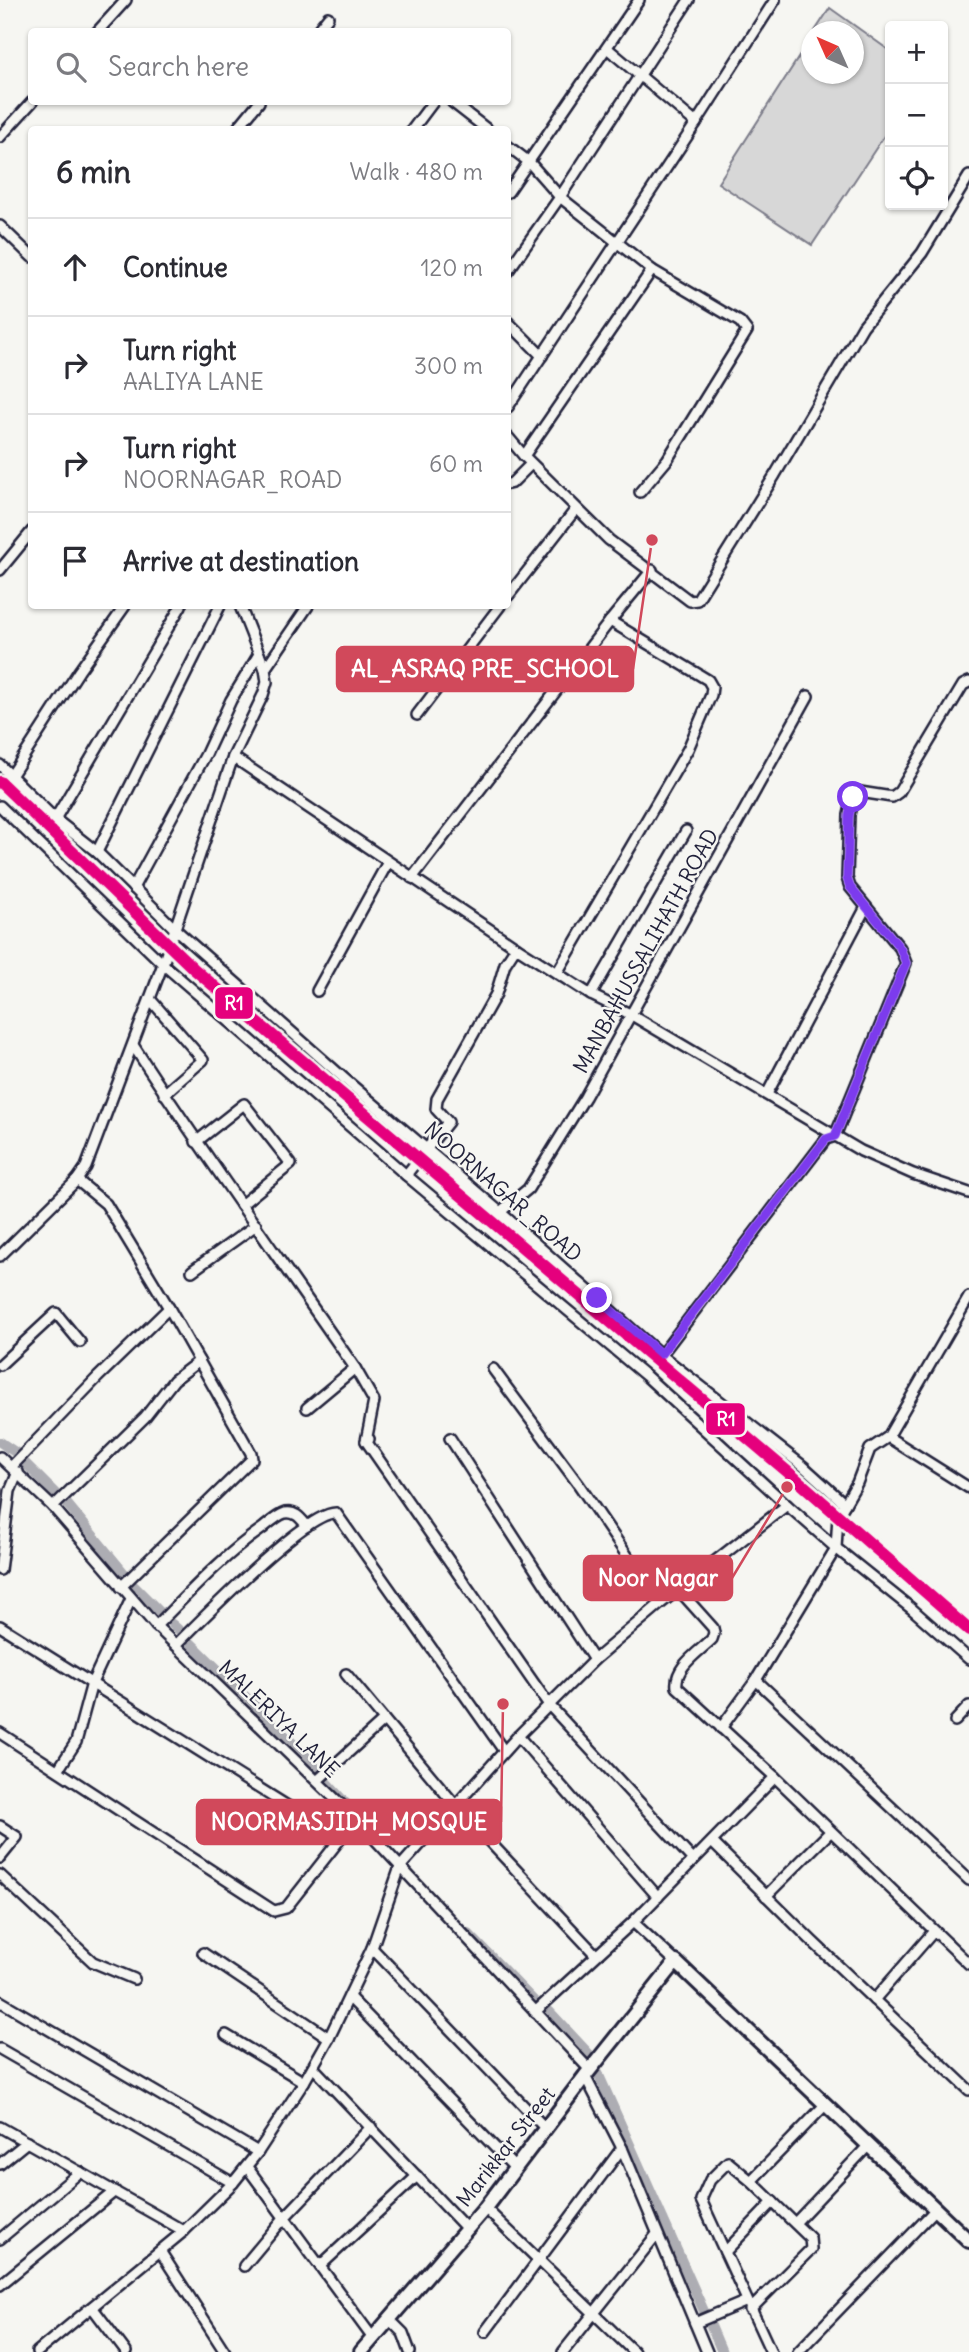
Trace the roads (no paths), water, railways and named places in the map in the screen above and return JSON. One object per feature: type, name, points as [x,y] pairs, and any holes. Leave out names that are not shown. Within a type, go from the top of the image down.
[{"type":"street","points":[[101,28],[126,0]]},
{"type":"street","points":[[511,187],[639,0]]},
{"type":"street","points":[[511,267],[689,0]]},
{"type":"street","points":[[511,402],[775,0]]},
{"type":"street","points":[[319,28],[328,17]]},
{"type":"street","points":[[607,48],[696,122]]},
{"type":"street","points":[[0,137],[30,105]]},
{"type":"street","points":[[239,126],[257,105]]},
{"type":"street","points":[[415,126],[431,105]]},
{"type":"street","points":[[456,105],[483,126]]},
{"type":"street","points":[[511,148],[560,197],[652,270],[740,322],[747,331],[667,460],[640,492]]},
{"type":"street","points":[[511,440],[527,460],[609,540],[690,601],[697,600],[863,326],[922,253],[969,176]]},
{"type":"street","points":[[0,226],[28,253]]},
{"type":"street","points":[[511,483],[652,270]]},
{"type":"street","points":[[511,325],[542,356]]},
{"type":"street","points":[[511,592],[576,509]]},
{"type":"street","points":[[0,570],[28,536]]},
{"type":"street","points":[[412,878],[652,570]]},
{"type":"street","points":[[11,776],[123,609]]},
{"type":"street","points":[[55,819],[179,609]]},
{"type":"street","points":[[97,852],[218,609]]},
{"type":"street","points":[[0,1256],[77,1180],[86,1167],[133,1045],[233,757],[267,682],[265,669],[241,609]]},
{"type":"street","points":[[265,669],[306,609]]},
{"type":"street","points":[[417,715],[498,609]]},
{"type":"street","points":[[557,973],[688,749],[711,695],[712,687],[708,680],[610,621]]},
{"type":"street","points":[[133,888],[206,754],[231,700],[259,654]]},
{"type":"street","points":[[661,1354],[826,1139],[835,1136],[906,963],[900,948],[850,887],[847,878],[849,816],[853,797],[860,792],[892,797],[899,792],[963,685],[969,682]]},
{"type":"street","name":"MANBAHUSSALIHATH ROAD","points":[[500,1212],[528,1189],[585,1097],[808,696]]},
{"type":"street","points":[[233,757],[591,995],[630,1014],[861,1151],[913,1174],[969,1193]]},
{"type":"street","name":"NOORNAGAR_ROAD","points":[[0,765],[55,819],[97,852],[175,929],[661,1354],[803,1466],[845,1504]]},
{"type":"street","points":[[0,806],[163,964],[406,1175],[646,1376],[836,1548],[969,1659]]},
{"type":"street","points":[[591,995],[686,831]]},
{"type":"street","points":[[317,991],[388,862]]},
{"type":"street","points":[[767,1094],[866,907]]},
{"type":"street","points":[[406,1175],[448,1122],[436,1109],[438,1099],[496,994],[505,964],[516,947]]},
{"type":"street","points":[[150,999],[203,1060],[164,1094]]},
{"type":"street","points":[[133,1045],[196,1142],[355,1368],[374,1401],[368,1439],[549,1705],[693,1860]]},
{"type":"street","points":[[196,1142],[244,1104],[291,1164],[241,1205]]},
{"type":"street","points":[[77,1180],[106,1204],[169,1308],[252,1459],[121,1587]]},
{"type":"street","points":[[192,1271],[256,1225]]},
{"type":"street","points":[[721,1728],[755,1680],[836,1548],[838,1516],[857,1483],[870,1449],[888,1437],[969,1297]]},
{"type":"street","points":[[0,1570],[15,1469],[98,1377],[169,1308]]},
{"type":"street","points":[[0,1365],[56,1313],[80,1342]]},
{"type":"street","points":[[53,1507],[145,1418],[174,1380],[199,1361]]},
{"type":"street","points":[[307,1408],[355,1368]]},
{"type":"street","points":[[492,1368],[579,1485],[660,1604]]},
{"type":"street","points":[[450,1437],[594,1660]]},
{"type":"street","points":[[888,1437],[969,1488]]},
{"type":"street","name":"MALERIYA LANE","points":[[0,1457],[53,1507],[156,1626],[356,1819],[588,2073],[707,2352]]},
{"type":"street","points":[[37,2352],[184,2231],[247,2167],[304,2082],[329,2038],[372,1948],[400,1867],[518,1736],[594,1660],[660,1604],[787,1505]]},
{"type":"street","points":[[156,1626],[206,1575],[249,1537],[278,1517],[287,1513],[297,1515],[307,1526]]},
{"type":"street","points":[[176,1645],[235,1585],[307,1526],[328,1513],[335,1513],[504,1751]]},
{"type":"street","points":[[679,1590],[713,1628],[714,1633],[712,1639],[677,1675],[676,1684],[969,1964]]},
{"type":"street","points":[[58,1770],[76,1742],[92,1683],[131,1599]]},
{"type":"street","points":[[0,1626],[340,1839]]},
{"type":"street","points":[[346,1674],[456,1806],[596,1955]]},
{"type":"street","points":[[755,1680],[969,1880]]},
{"type":"street","points":[[955,1721],[969,1706]]},
{"type":"street","points":[[318,1780],[384,1720]]},
{"type":"street","points":[[0,1733],[274,1911],[286,1908],[356,1819]]},
{"type":"street","points":[[518,1736],[658,1896]]},
{"type":"street","points":[[535,2012],[633,1922],[775,1777]]},
{"type":"street","points":[[0,1826],[18,1837],[0,1858]]},
{"type":"street","points":[[766,1896],[830,1832]]},
{"type":"street","points":[[712,1842],[969,2090]]},
{"type":"street","points":[[0,1875],[93,1962],[134,1979]]},
{"type":"street","points":[[633,1922],[969,2241]]},
{"type":"street","points":[[873,2000],[934,1931]]},
{"type":"street","points":[[372,1948],[545,2128]]},
{"type":"street","points":[[203,1952],[329,2038]]},
{"type":"street","name":"Marikkar Street","points":[[361,2352],[485,2208],[676,1962]]},
{"type":"street","points":[[349,1997],[515,2168]]},
{"type":"street","points":[[0,2001],[258,2152]]},
{"type":"street","points":[[226,2035],[304,2082]]},
{"type":"street","points":[[0,2049],[233,2183]]},
{"type":"street","points":[[313,2067],[467,2229]]},
{"type":"street","points":[[751,2181],[826,2104]]},
{"type":"street","points":[[0,2127],[184,2231]]},
{"type":"street","points":[[244,2266],[284,2218],[371,2127]]},
{"type":"street","points":[[0,2164],[27,2142]]},
{"type":"street","points":[[794,2223],[869,2146]]},
{"type":"street","points":[[485,2332],[622,2148]]},
{"type":"street","points":[[695,2323],[749,2306],[811,2249],[810,2238],[728,2162],[710,2180],[701,2200],[749,2306],[771,2352]]},
{"type":"street","points":[[247,2167],[372,2337]]},
{"type":"street","points":[[0,2239],[80,2172]]},
{"type":"street","points":[[320,2266],[417,2176]]},
{"type":"street","points":[[0,2285],[114,2191]]},
{"type":"street","points":[[725,2252],[773,2202]]},
{"type":"street","points":[[485,2208],[634,2352]]},
{"type":"street","points":[[798,2352],[936,2208]]},
{"type":"street","points":[[564,2352],[657,2234]]},
{"type":"street","points":[[160,2251],[225,2352]]},
{"type":"street","points":[[92,2307],[126,2352]]},
{"type":"street","points":[[389,2319],[403,2333],[410,2352]]},
{"type":"waterway","points":[[0,1442],[15,1452]]},
{"type":"waterway","points":[[26,1464],[55,1493]]},
{"type":"waterway","points":[[68,1505],[124,1573]]},
{"type":"waterway","points":[[134,1586],[160,1612]]},
{"type":"waterway","points":[[172,1624],[180,1631]]},
{"type":"waterway","points":[[190,1642],[314,1764],[315,1771]]},
{"type":"waterway","points":[[327,1783],[351,1809]]},
{"type":"waterway","points":[[468,1933],[534,2001]]},
{"type":"waterway","points":[[549,2011],[590,2055]]},
{"type":"waterway","points":[[598,2073],[704,2311]]},
{"type":"waterway","points":[[711,2326],[722,2352]]},
{"type":"place","name":"AL_ASRAQ PRE_SCHOOL","points":[[652,540]]},
{"type":"place","name":"Noor Nagar","points":[[787,1487]]},
{"type":"place","name":"NOORMASJIDH_MOSQUE","points":[[503,1704]]}]
